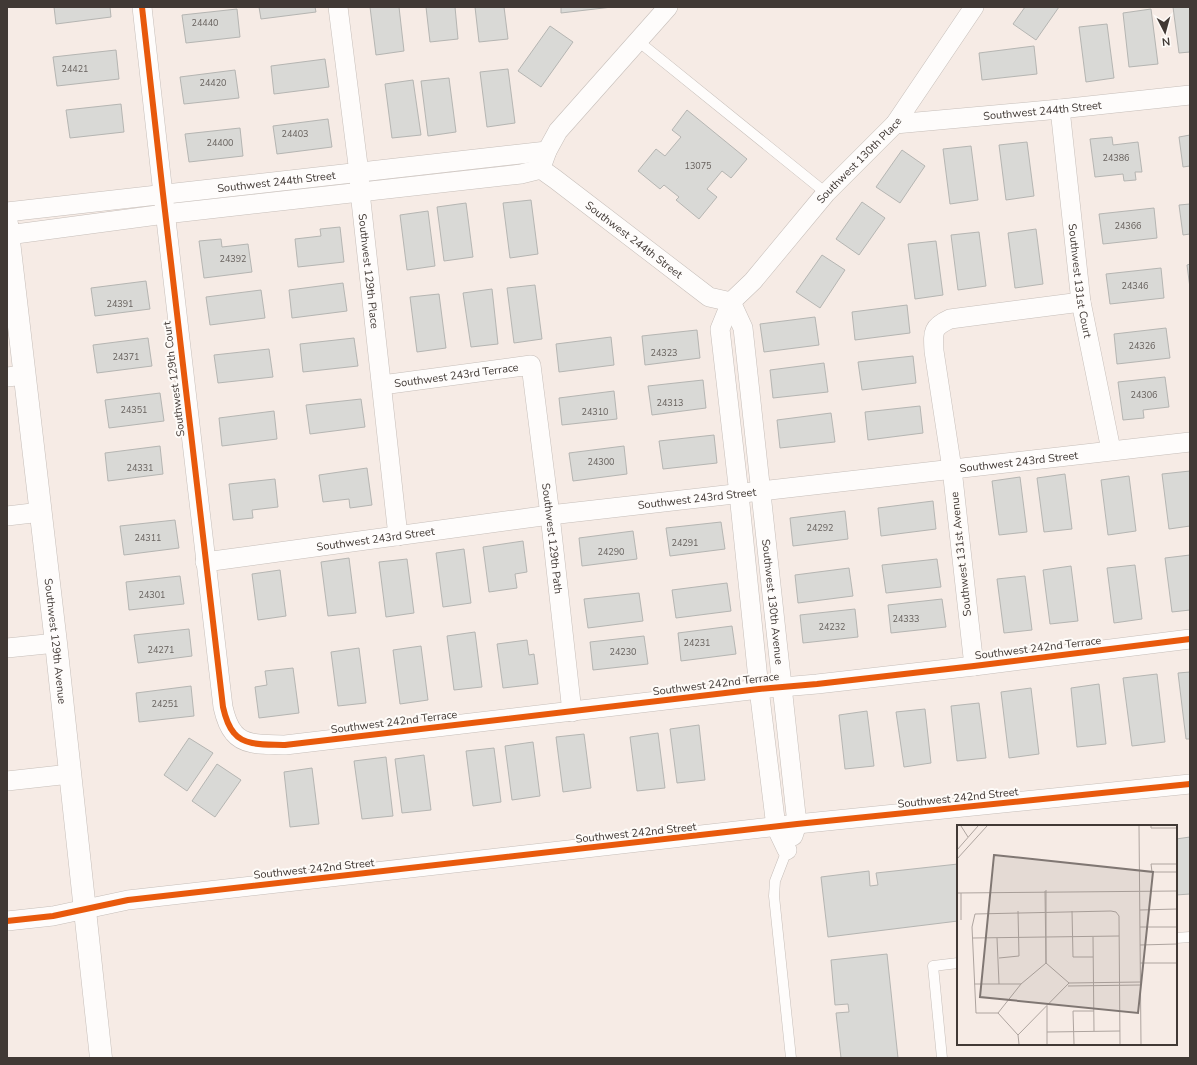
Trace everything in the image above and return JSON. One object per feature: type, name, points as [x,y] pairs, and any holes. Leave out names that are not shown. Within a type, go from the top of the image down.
[{"type":"street","name":"Southwest 129th Court","points":[[142,7],[205,562],[223,707],[227,720],[234,733],[244,741]]},
{"type":"street","name":"Southwest 129th Place","points":[[338,7],[359,173],[398,536]]},
{"type":"street","points":[[541,169],[546,151],[558,131],[668,7]]},
{"type":"street","name":"Southwest 130th Place","points":[[731,302],[753,281],[826,193],[895,124],[974,7]]},
{"type":"street","name":"Southwest 244th Street","points":[[895,124],[1060,109],[1190,95]]},
{"type":"street","name":"Southwest 131st Court","points":[[1060,109],[1081,302],[1111,450]]},
{"type":"street","name":"Southwest 244th Street","points":[[7,212],[546,151]]},
{"type":"street","name":"Southwest 244th Street","points":[[8,229],[165,214],[521,174],[541,169],[709,297],[731,302]]},
{"type":"street","name":"Southwest 129th Avenue","points":[[8,229],[16,376],[41,512],[101,1058]]},
{"type":"street","points":[[731,302],[720,329],[759,689],[776,827],[787,850]]},
{"type":"street","name":"Southwest 130th Avenue","points":[[731,302],[743,328],[797,824],[787,850]]},
{"type":"street","name":"Southwest 131st Avenue","points":[[974,666],[952,469],[934,351],[935,331],[939,324],[950,319],[1081,302]]},
{"type":"street","name":"Southwest 243rd Terrace","points":[[382,385],[531,365]]},
{"type":"street","name":"Southwest 129th Path","points":[[531,365],[550,515],[572,712]]},
{"type":"street","name":"Southwest 243rd Street","points":[[205,562],[550,515],[1190,442]]},
{"type":"street","points":[[7,516],[41,512]]},
{"type":"street","name":"Southwest 242nd Terrace","points":[[244,741],[261,744],[285,745],[782,686],[816,684],[974,666],[1190,639]]},
{"type":"street","points":[[7,648],[56,642]]},
{"type":"street","points":[[7,781],[70,774]]},
{"type":"street","name":"Southwest 242nd Street","points":[[7,921],[53,916],[128,900],[797,824],[1190,784]]},
{"type":"lane","points":[[638,41],[826,193]]},
{"type":"lane","points":[[787,850],[775,881],[774,896],[791,1058]]},
{"type":"lane","points":[[1177,938],[1190,937]]},
{"type":"lane","points":[[942,1058],[932,966],[957,963]]},
{"type":"building","points":[[54,7],[110,7],[111,17],[56,24]]},
{"type":"building","points":[[259,7],[315,7],[316,12],[261,19]]},
{"type":"building","points":[[370,7],[399,7],[404,51],[376,55]]},
{"type":"building","points":[[426,7],[455,7],[458,39],[430,42]]},
{"type":"building","points":[[475,7],[504,7],[508,39],[479,42]]},
{"type":"building","points":[[561,7],[612,7],[561,13]]},
{"type":"building","points":[[1025,7],[1059,7],[1036,40],[1013,24]]},
{"type":"building","points":[[1173,7],[1190,7],[1190,52],[1179,53]]},
{"type":"building","points":[[237,9],[240,37],[186,43],[182,15]]},
{"type":"building","points":[[1151,9],[1158,64],[1129,67],[1123,13]]},
{"type":"building","points":[[1107,24],[1114,78],[1086,82],[1079,27]]},
{"type":"building","points":[[550,26],[573,42],[541,87],[518,71]]},
{"type":"building","points":[[1034,46],[1037,74],[982,80],[979,53]]},
{"type":"building","points":[[116,50],[119,79],[57,86],[53,57]]},
{"type":"building","points":[[325,59],[329,87],[274,94],[271,66]]},
{"type":"building","points":[[508,69],[515,123],[487,127],[480,72]]},
{"type":"building","points":[[235,70],[239,98],[184,104],[180,77]]},
{"type":"building","points":[[449,78],[456,132],[428,136],[421,81]]},
{"type":"building","points":[[413,80],[421,135],[392,138],[385,84]]},
{"type":"building","points":[[121,104],[124,132],[70,138],[66,110]]},
{"type":"building","points":[[687,110],[747,159],[731,178],[722,171],[707,189],[717,197],[699,219],[676,200],[679,197],[664,185],[660,189],[638,171],[656,149],[665,156],[681,137],[672,130]]},
{"type":"building","points":[[328,119],[332,147],[277,154],[273,126]]},
{"type":"building","points":[[240,128],[243,156],[189,162],[185,134]]},
{"type":"building","points":[[1190,135],[1190,166],[1183,167],[1179,137]]},
{"type":"building","points":[[1112,137],[1113,145],[1138,142],[1142,172],[1135,172],[1136,180],[1124,181],[1123,174],[1095,177],[1090,139]]},
{"type":"building","points":[[1027,142],[1034,196],[1006,200],[999,145]]},
{"type":"building","points":[[971,146],[978,200],[950,204],[943,149]]},
{"type":"building","points":[[902,150],[925,166],[900,203],[876,187]]},
{"type":"building","points":[[531,200],[538,254],[510,258],[503,203]]},
{"type":"building","points":[[862,202],[885,218],[859,255],[836,239]]},
{"type":"building","points":[[466,203],[473,257],[444,261],[437,207]]},
{"type":"building","points":[[1190,204],[1190,234],[1183,235],[1179,205]]},
{"type":"building","points":[[1154,208],[1157,238],[1103,244],[1099,214]]},
{"type":"building","points":[[428,211],[435,266],[407,270],[400,215]]},
{"type":"building","points":[[340,227],[344,262],[298,267],[295,239],[321,236],[320,229]]},
{"type":"building","points":[[1036,229],[1043,284],[1015,288],[1008,233]]},
{"type":"building","points":[[979,232],[986,286],[958,290],[951,235]]},
{"type":"building","points":[[221,239],[222,247],[248,244],[252,272],[204,278],[199,241]]},
{"type":"building","points":[[936,241],[943,295],[915,299],[908,244]]},
{"type":"building","points":[[822,255],[845,270],[820,308],[796,292]]},
{"type":"building","points":[[1190,264],[1190,288],[1187,265]]},
{"type":"building","points":[[1161,268],[1164,298],[1110,304],[1106,274]]},
{"type":"building","points":[[146,281],[150,309],[95,316],[91,288]]},
{"type":"building","points":[[343,283],[347,311],[292,318],[289,290]]},
{"type":"building","points":[[535,285],[542,339],[514,343],[507,288]]},
{"type":"building","points":[[492,289],[498,344],[471,347],[463,293]]},
{"type":"building","points":[[261,290],[265,318],[210,325],[206,297]]},
{"type":"building","points":[[439,294],[446,348],[417,352],[410,297]]},
{"type":"building","points":[[907,305],[910,333],[855,340],[852,312]]},
{"type":"building","points":[[815,317],[819,345],[764,352],[760,324]]},
{"type":"building","points":[[1166,328],[1170,358],[1117,364],[1114,334]]},
{"type":"building","points":[[697,330],[700,358],[645,365],[642,336]]},
{"type":"building","points":[[611,337],[614,365],[559,372],[556,344]]},
{"type":"building","points":[[148,338],[152,366],[97,373],[93,345]]},
{"type":"building","points":[[354,338],[358,366],[303,372],[300,344]]},
{"type":"building","points":[[269,349],[273,377],[218,383],[214,355]]},
{"type":"building","points":[[913,356],[916,383],[862,390],[858,362]]},
{"type":"building","points":[[824,363],[828,392],[773,398],[770,370]]},
{"type":"building","points":[[1165,377],[1169,407],[1143,410],[1144,418],[1123,420],[1118,382]]},
{"type":"building","points":[[703,380],[706,408],[652,415],[648,386]]},
{"type":"building","points":[[614,391],[617,419],[562,425],[559,398]]},
{"type":"building","points":[[160,393],[164,421],[109,428],[105,400]]},
{"type":"building","points":[[361,399],[365,427],[310,434],[306,405]]},
{"type":"building","points":[[920,406],[923,433],[868,440],[865,412]]},
{"type":"building","points":[[274,411],[277,439],[222,446],[219,418]]},
{"type":"building","points":[[831,413],[835,442],[780,448],[777,420]]},
{"type":"building","points":[[714,435],[717,463],[663,469],[659,441]]},
{"type":"building","points":[[160,446],[163,474],[108,481],[105,453]]},
{"type":"building","points":[[624,446],[627,474],[573,481],[569,453]]},
{"type":"building","points":[[367,468],[372,505],[350,508],[349,499],[323,502],[319,475]]},
{"type":"building","points":[[1190,471],[1190,526],[1169,529],[1162,474]]},
{"type":"building","points":[[1065,474],[1072,529],[1044,532],[1037,478]]},
{"type":"building","points":[[1129,476],[1136,531],[1108,535],[1101,480]]},
{"type":"building","points":[[1020,477],[1027,532],[999,535],[992,481]]},
{"type":"building","points":[[275,479],[278,507],[252,510],[253,518],[233,520],[229,484]]},
{"type":"building","points":[[933,501],[936,529],[881,536],[878,508]]},
{"type":"building","points":[[845,511],[848,539],[793,546],[790,518]]},
{"type":"building","points":[[175,520],[179,548],[124,555],[120,526]]},
{"type":"building","points":[[721,522],[725,549],[670,556],[666,528]]},
{"type":"building","points":[[633,531],[637,559],[582,566],[579,538]]},
{"type":"building","points":[[523,541],[527,572],[515,574],[517,588],[489,592],[483,547]]},
{"type":"building","points":[[464,549],[471,603],[443,607],[436,553]]},
{"type":"building","points":[[1190,555],[1190,610],[1172,612],[1165,558]]},
{"type":"building","points":[[349,558],[356,613],[328,616],[321,562]]},
{"type":"building","points":[[407,559],[414,613],[386,617],[379,562]]},
{"type":"building","points":[[937,559],[941,587],[886,593],[882,565]]},
{"type":"building","points":[[1135,565],[1142,619],[1114,623],[1107,568]]},
{"type":"building","points":[[1071,566],[1078,621],[1050,624],[1043,570]]},
{"type":"building","points":[[849,568],[853,596],[798,603],[795,575]]},
{"type":"building","points":[[280,570],[286,616],[258,620],[252,574]]},
{"type":"building","points":[[180,576],[184,604],[129,610],[126,582]]},
{"type":"building","points":[[1025,576],[1032,630],[1004,633],[997,579]]},
{"type":"building","points":[[727,583],[731,611],[676,618],[672,590]]},
{"type":"building","points":[[639,593],[643,621],[588,628],[584,599]]},
{"type":"building","points":[[942,599],[946,627],[891,633],[888,605]]},
{"type":"building","points":[[855,609],[858,637],[803,643],[800,615]]},
{"type":"building","points":[[732,626],[736,654],[681,661],[678,633]]},
{"type":"building","points":[[189,629],[192,656],[138,663],[134,635]]},
{"type":"building","points":[[475,632],[482,687],[454,690],[447,636]]},
{"type":"building","points":[[644,636],[648,664],[593,670],[590,642]]},
{"type":"building","points":[[527,640],[529,655],[534,654],[538,684],[503,688],[497,644]]},
{"type":"building","points":[[421,646],[428,700],[400,704],[393,650]]},
{"type":"building","points":[[359,648],[366,703],[338,706],[331,652]]},
{"type":"building","points":[[293,668],[299,713],[259,718],[255,687],[267,685],[265,671]]},
{"type":"building","points":[[1190,672],[1190,739],[1186,739],[1178,673]]},
{"type":"building","points":[[1157,674],[1165,742],[1132,746],[1123,678]]},
{"type":"building","points":[[1099,684],[1106,744],[1077,747],[1071,688]]},
{"type":"building","points":[[191,686],[194,716],[139,722],[136,693]]},
{"type":"building","points":[[1031,688],[1039,754],[1009,758],[1001,692]]},
{"type":"building","points":[[979,703],[986,758],[957,761],[951,706]]},
{"type":"building","points":[[925,709],[931,763],[904,767],[896,712]]},
{"type":"building","points":[[867,711],[874,766],[845,769],[839,715]]},
{"type":"building","points":[[699,725],[705,780],[677,783],[670,729]]},
{"type":"building","points":[[658,733],[665,788],[637,791],[630,737]]},
{"type":"building","points":[[584,734],[591,788],[563,792],[556,737]]},
{"type":"building","points":[[189,738],[213,753],[187,791],[164,775]]},
{"type":"building","points":[[533,742],[540,796],[512,800],[505,746]]},
{"type":"building","points":[[494,748],[501,802],[473,806],[466,751]]},
{"type":"building","points":[[424,755],[431,810],[402,813],[395,759]]},
{"type":"building","points":[[386,757],[393,816],[362,819],[354,761]]},
{"type":"building","points":[[217,764],[241,780],[215,817],[192,801]]},
{"type":"building","points":[[312,768],[319,824],[290,827],[284,772]]},
{"type":"building","points":[[1190,837],[1190,894],[1177,895],[1177,839]]},
{"type":"building","points":[[957,864],[957,921],[828,937],[821,877],[869,871],[870,886],[878,885],[876,873]]},
{"type":"building","points":[[887,954],[898,1058],[841,1058],[836,1013],[849,1012],[848,1004],[835,1005],[831,960]]},
{"type":"cycle path","points":[[142,7],[223,707],[230,727],[234,733],[244,741],[258,744],[285,745],[759,689],[974,666],[1190,639]]},
{"type":"cycle path","points":[[7,921],[53,916],[128,900],[797,824],[1190,784]]}]
